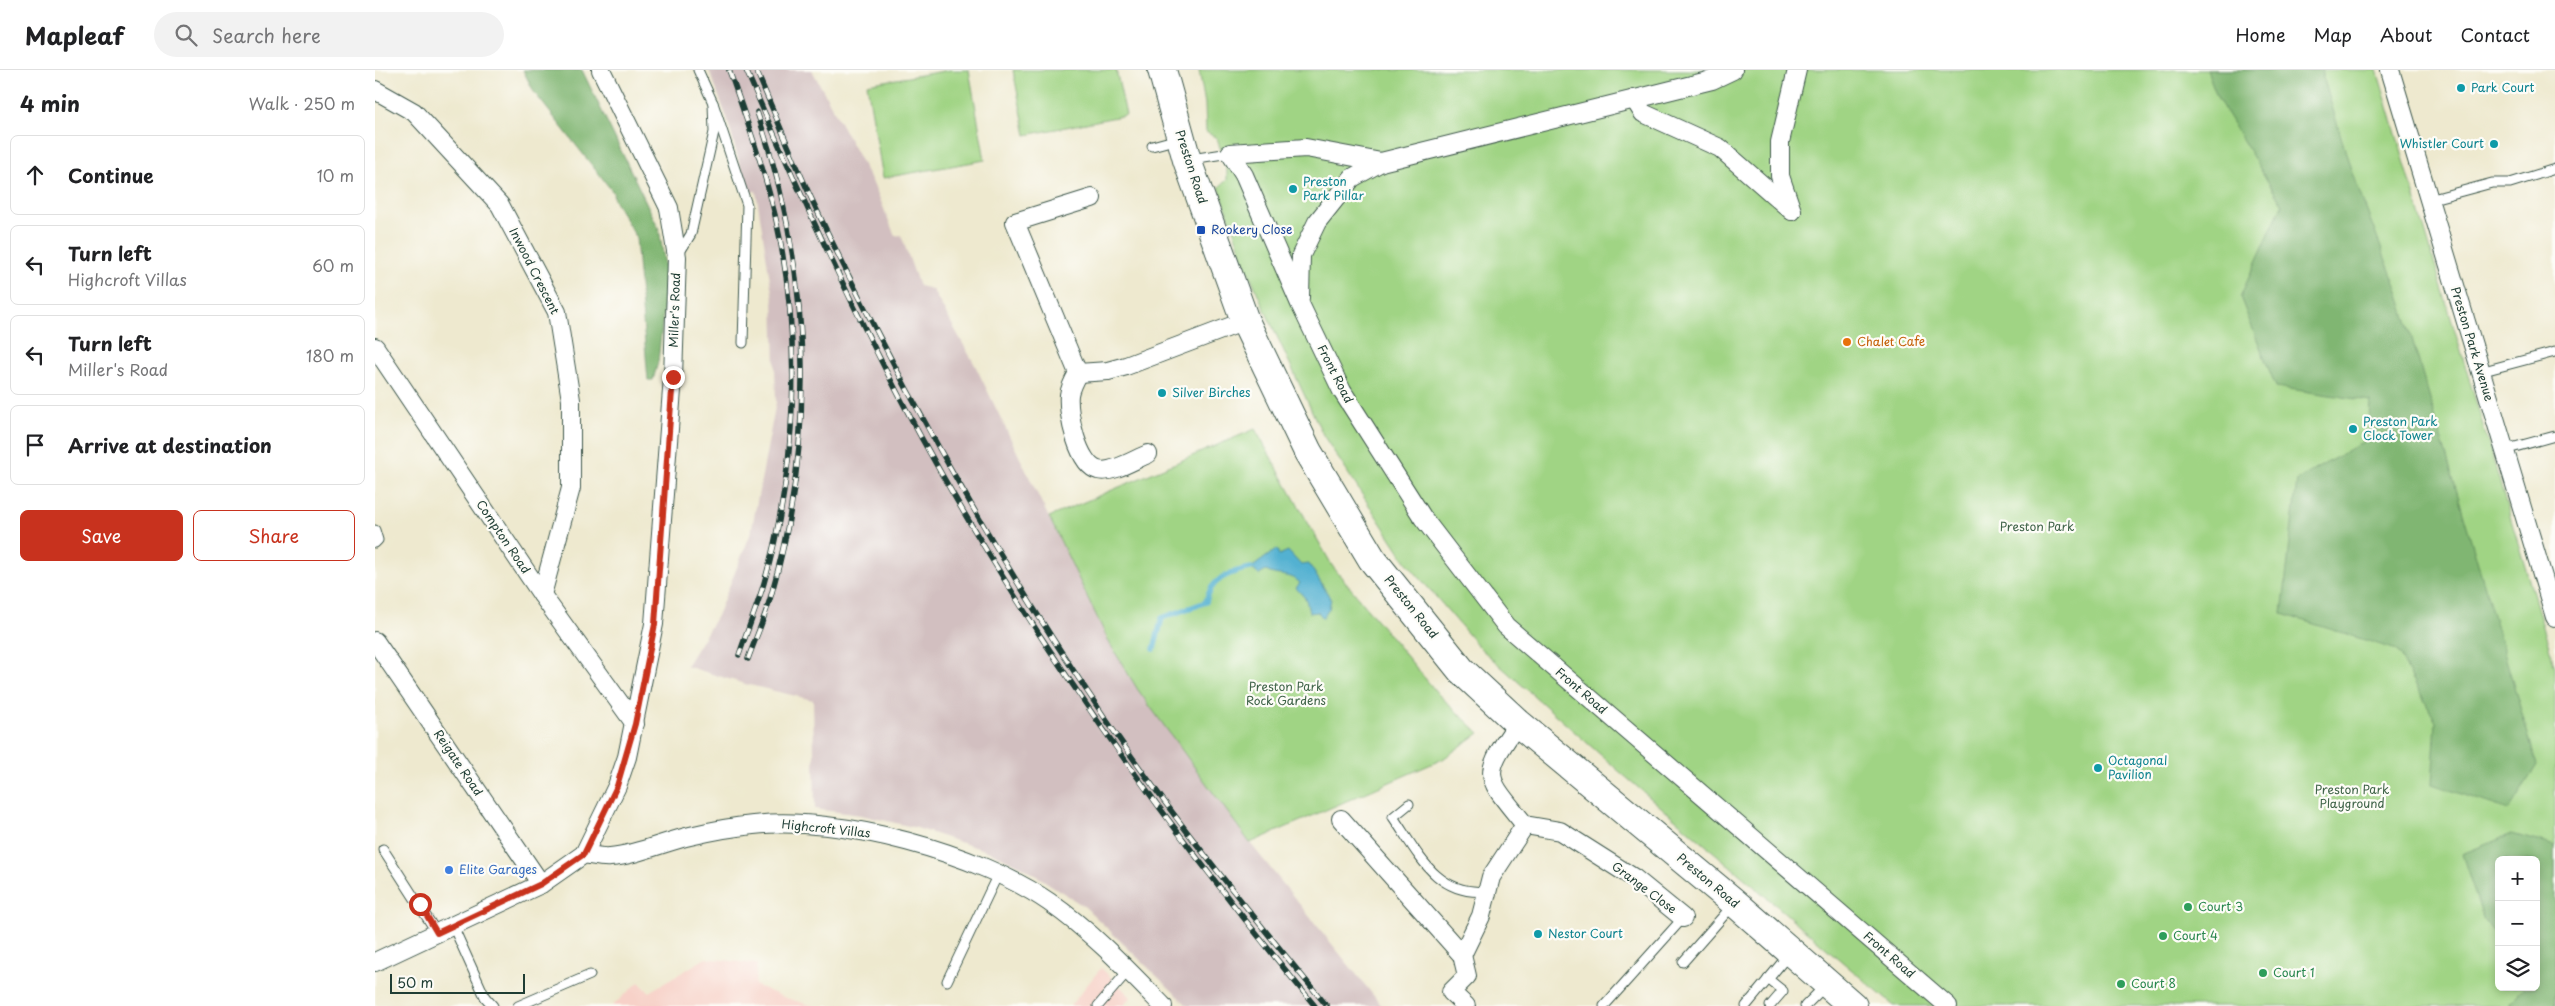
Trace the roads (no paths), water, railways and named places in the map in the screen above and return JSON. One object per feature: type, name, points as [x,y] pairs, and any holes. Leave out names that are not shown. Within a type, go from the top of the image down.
[{"type":"highway","name":"Preston Road","points":[[1162,70],[1184,149],[1245,321],[1308,452],[1372,559],[1461,670],[1517,723],[1735,903],[1790,953],[1853,1006]]},
{"type":"street","name":"Miller's Road","points":[[584,854],[617,786],[635,724],[655,624],[673,377],[677,257],[669,208],[601,70]]},
{"type":"street","name":"Front Road","points":[[1300,304],[1301,256],[1317,222],[1351,178],[1381,162],[1712,80],[1733,70]]},
{"type":"street","points":[[1634,99],[1643,113],[1720,148],[1792,210],[1780,176],[1780,142],[1797,70]]},
{"type":"street","name":"Preston Park Avenue","points":[[2390,70],[2555,616]]},
{"type":"street","name":"Inwood Crescent","points":[[375,90],[414,112],[500,205],[557,312],[571,400],[571,488],[542,595]]},
{"type":"street","name":"Front Road","points":[[1381,162],[1306,148],[1230,153],[1243,174],[1300,304],[1342,391],[1423,518],[1506,626],[1948,1006]]},
{"type":"street","points":[[1092,198],[1015,222],[1078,373],[1069,394],[1069,402],[1076,442],[1088,465],[1097,470],[1106,471],[1148,454]]},
{"type":"street","points":[[1078,373],[1108,371],[1126,366],[1245,321]]},
{"type":"street","name":"Compton Road","points":[[375,347],[542,595],[635,724]]},
{"type":"street","name":"Reigate Road","points":[[375,641],[541,884]]},
{"type":"street","points":[[1462,955],[1481,916],[1486,891],[1499,864],[1525,825],[1491,782],[1491,771],[1496,757],[1517,723]]},
{"type":"street","points":[[1341,819],[1462,955],[1467,976],[1451,992],[1466,1006]]},
{"type":"street","name":"Highcroft Villas","points":[[584,854],[609,857],[718,830],[755,825],[788,824],[835,828],[899,840],[998,874],[1032,891],[1062,912],[1128,971],[1163,1006]]},
{"type":"street","name":"Grange Close","points":[[1525,825],[1560,831],[1633,878],[1683,918]]},
{"type":"street","points":[[375,962],[541,884],[584,854]]},
{"type":"lane","points":[[698,70],[713,102],[747,205],[743,343]]},
{"type":"lane","points":[[677,257],[691,234],[714,132],[713,102]]},
{"type":"lane","points":[[1152,146],[1230,153]]},
{"type":"lane","points":[[2429,200],[2492,183],[2510,183],[2555,169]]},
{"type":"lane","points":[[2480,372],[2555,352]]},
{"type":"lane","points":[[2504,450],[2555,436]]},
{"type":"lane","points":[[375,530],[378,540],[375,543]]},
{"type":"lane","points":[[1409,804],[1393,818],[1440,880],[1461,891],[1486,891]]},
{"type":"lane","points":[[383,849],[445,930],[485,997],[493,1006]]},
{"type":"lane","points":[[947,981],[998,874]]},
{"type":"lane","points":[[1683,962],[1735,903]]},
{"type":"lane","name":"Grange Close","points":[[1604,1006],[1683,918]]},
{"type":"lane","points":[[1746,1006],[1790,953]]},
{"type":"lane","points":[[1098,1006],[1128,971]]},
{"type":"lane","points":[[518,1006],[590,975]]},
{"type":"lane","points":[[1768,979],[1783,991],[1770,1006]]},
{"type":"lane","points":[[1805,1006],[1827,984]]},
{"type":"water","points":[[1277,549],[1279,555],[1288,551],[1301,565],[1309,564],[1331,599],[1329,609],[1323,618],[1318,612],[1309,613],[1306,599],[1296,588],[1300,583],[1292,577],[1266,571],[1259,575],[1251,568]]},
{"type":"waterway","points":[[1154,649],[1162,618],[1206,602],[1208,594],[1216,582],[1228,574],[1251,568]]},
{"type":"railway","points":[[729,70],[760,160],[775,215],[784,260],[792,353],[790,446],[784,492],[764,583],[739,655]]},
{"type":"railway","points":[[746,70],[808,210],[852,302],[898,394],[965,514],[1056,661],[1105,732],[1207,871],[1315,1006]]},
{"type":"railway","points":[[756,70],[791,153],[844,267],[910,395],[1017,582],[1095,703],[1149,781],[1236,895],[1327,1006]]},
{"type":"railway","points":[[748,659],[770,601],[786,532],[796,472],[801,411],[802,351],[797,291],[788,230],[775,171],[757,112]]},
{"type":"place","name":"Park Court","points":[[2461,88]]},
{"type":"place","name":"Whistler Court","points":[[2494,144]]},
{"type":"place","name":"Preston Park Pillar","points":[[1293,189]]},
{"type":"place","name":"Rookery Close","points":[[1201,230]]},
{"type":"place","name":"Chalet Cafe","points":[[1847,342]]},
{"type":"place","name":"Silver Birches","points":[[1162,393]]},
{"type":"place","name":"Preston Park Clock Tower","points":[[2353,429]]},
{"type":"place","name":"Octagonal Pavilion","points":[[2098,768]]},
{"type":"place","name":"Elite Garages","points":[[449,870]]},
{"type":"place","name":"Court 3","points":[[2188,907]]},
{"type":"place","name":"Nestor Court","points":[[1538,934]]},
{"type":"place","name":"Court 4","points":[[2163,936]]},
{"type":"place","name":"Court 1","points":[[2263,973]]},
{"type":"place","name":"Court 8","points":[[2121,984]]},
{"type":"park label","name":"Preston Park","points":[[2037,527]]},
{"type":"park label","name":"Preston Park Rock Gardens","points":[[1286,694]]},
{"type":"park label","name":"Preston Park Playground","points":[[2352,797]]}]
